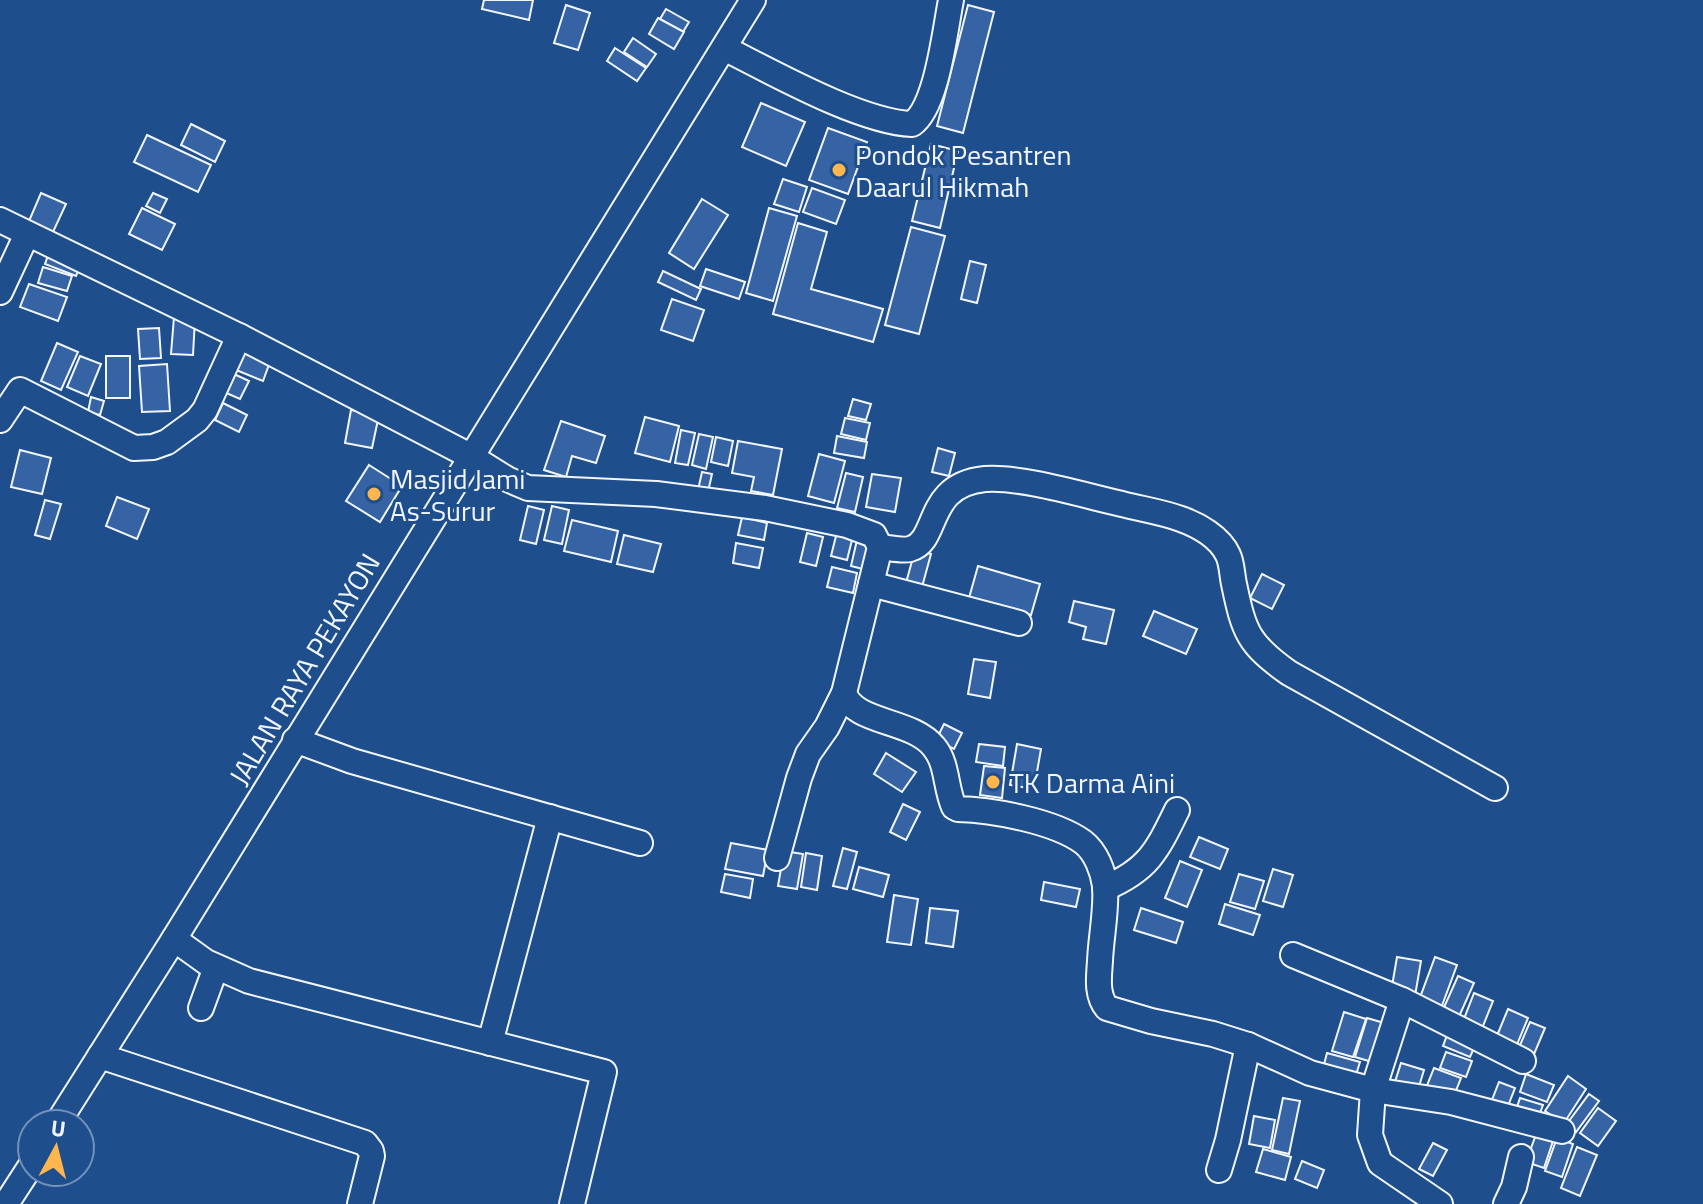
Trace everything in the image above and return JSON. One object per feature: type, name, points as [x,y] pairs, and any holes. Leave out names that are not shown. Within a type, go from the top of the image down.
[{"type":"street","name":"JALAN RAYA PEKAYON","points":[[67,1108],[474,459],[753,0]]},
{"type":"street","points":[[724,48],[839,102],[912,124],[924,110],[932,88],[951,0]]},
{"type":"street","points":[[0,220],[239,336],[528,488],[656,494],[765,508],[867,530],[874,535],[880,547],[844,693],[803,766],[777,858]]},
{"type":"street","points":[[0,292],[27,234]]},
{"type":"street","points":[[0,420],[10,386],[134,448],[153,447],[167,442],[197,420],[205,410],[239,336]]},
{"type":"street","points":[[880,547],[907,550],[915,547],[927,533],[941,501],[968,481],[989,479],[1045,486],[1179,518],[1201,528],[1219,542],[1229,556],[1242,622],[1252,642],[1269,659],[1495,788]]},
{"type":"street","points":[[871,584],[1019,623]]},
{"type":"street","points":[[844,693],[853,709],[914,731],[927,739],[944,765],[954,807],[1045,825],[1068,834],[1091,851],[1105,888],[1099,966],[1102,1003],[1117,1012],[1248,1045],[1310,1073],[1373,1090],[1451,1102],[1562,1131]]},
{"type":"street","points":[[295,740],[352,761],[640,843]]},
{"type":"street","points":[[1105,888],[1132,876],[1145,864],[1165,835],[1177,810]]},
{"type":"street","points":[[490,1043],[550,817]]},
{"type":"street","points":[[174,939],[216,967],[249,981],[604,1072],[572,1204]]},
{"type":"street","points":[[1293,955],[1402,1000],[1523,1061]]},
{"type":"street","points":[[201,1008],[216,967]]},
{"type":"street","points":[[1402,1000],[1373,1090],[1370,1135],[1380,1163],[1440,1204]]},
{"type":"street","points":[[1219,1170],[1248,1045]]},
{"type":"street","points":[[100,1056],[365,1143],[372,1156],[360,1204]]},
{"type":"street","points":[[1506,1204],[1514,1187],[1521,1157]]},
{"type":"building","points":[[484,0],[533,0],[529,20],[482,9]]},
{"type":"building","points":[[566,5],[590,13],[578,50],[554,43]]},
{"type":"building","points":[[968,5],[994,12],[963,133],[937,126]]},
{"type":"building","points":[[666,9],[689,22],[683,32],[660,19]]},
{"type":"building","points":[[658,18],[684,32],[674,49],[649,34]]},
{"type":"building","points":[[633,38],[656,54],[647,67],[624,52]]},
{"type":"building","points":[[615,48],[646,68],[637,81],[607,61]]},
{"type":"building","points":[[761,103],[805,122],[786,166],[742,147]]},
{"type":"building","points":[[191,124],[225,141],[215,162],[181,145]]},
{"type":"building","points":[[828,128],[867,142],[848,194],[809,180]]},
{"type":"building","points":[[147,135],[211,165],[198,192],[134,162]]},
{"type":"building","points":[[931,144],[958,151],[940,228],[912,221]]},
{"type":"building","points":[[783,179],[807,187],[799,212],[774,204]]},
{"type":"building","points":[[812,188],[845,200],[836,224],[803,212]]},
{"type":"building","points":[[41,193],[66,204],[53,232],[29,221]]},
{"type":"building","points":[[153,193],[167,199],[160,213],[146,206]]},
{"type":"building","points":[[702,199],[728,215],[694,269],[669,253]]},
{"type":"building","points":[[142,208],[175,224],[162,250],[129,234]]},
{"type":"building","points":[[769,208],[797,216],[773,301],[746,293]]},
{"type":"building","points":[[798,223],[827,232],[811,289],[883,309],[873,342],[773,314]]},
{"type":"building","points":[[911,227],[945,236],[919,334],[885,325]]},
{"type":"building","points":[[50,250],[81,263],[76,276],[45,264]]},
{"type":"building","points":[[970,261],[986,265],[977,303],[961,299]]},
{"type":"building","points":[[43,267],[72,276],[67,291],[38,283]]},
{"type":"building","points":[[706,269],[745,282],[739,299],[700,286]]},
{"type":"building","points":[[663,271],[701,289],[696,300],[658,282]]},
{"type":"building","points":[[29,284],[67,297],[58,321],[20,307]]},
{"type":"building","points":[[672,299],[704,310],[693,341],[661,330]]},
{"type":"building","points":[[174,317],[195,319],[193,355],[171,354]]},
{"type":"building","points":[[159,328],[161,358],[140,359],[138,329]]},
{"type":"building","points":[[57,343],[78,352],[61,390],[41,381]]},
{"type":"building","points":[[245,348],[271,359],[263,381],[236,370]]},
{"type":"building","points":[[80,356],[101,364],[88,396],[67,387]]},
{"type":"building","points":[[106,356],[130,356],[130,398],[106,398]]},
{"type":"building","points":[[167,364],[170,411],[142,412],[139,366]]},
{"type":"building","points":[[234,374],[249,381],[240,399],[224,392]]},
{"type":"building","points":[[91,397],[104,401],[100,415],[88,412]]},
{"type":"building","points":[[853,399],[871,404],[866,420],[848,416]]},
{"type":"building","points":[[223,403],[247,415],[239,432],[215,420]]},
{"type":"building","points":[[351,410],[379,415],[372,448],[345,443]]},
{"type":"building","points":[[645,417],[679,426],[670,462],[635,453]]},
{"type":"building","points":[[845,418],[870,423],[866,440],[841,434]]},
{"type":"building","points":[[561,421],[605,436],[596,463],[572,456],[566,477],[544,470]]},
{"type":"building","points":[[681,430],[695,433],[688,465],[675,463]]},
{"type":"building","points":[[699,434],[713,437],[706,469],[692,465]]},
{"type":"building","points":[[837,436],[867,442],[864,458],[834,453]]},
{"type":"building","points":[[716,437],[733,441],[728,466],[711,462]]},
{"type":"building","points":[[738,441],[782,449],[773,495],[751,491],[754,477],[732,473]]},
{"type":"building","points":[[938,448],[955,453],[949,476],[932,472]]},
{"type":"building","points":[[20,450],[51,458],[42,494],[11,487]]},
{"type":"building","points":[[819,454],[845,461],[834,503],[808,496]]},
{"type":"building","name":"Masjid Jami As-Surur","points":[[369,465],[402,486],[380,522],[346,501]]},
{"type":"building","points":[[702,472],[712,474],[708,492],[698,490]]},
{"type":"building","points":[[846,473],[863,477],[855,512],[837,508]]},
{"type":"building","points":[[872,474],[901,478],[895,512],[866,507]]},
{"type":"building","points":[[117,497],[149,509],[137,539],[106,526]]},
{"type":"building","points":[[45,500],[61,504],[50,539],[35,535]]},
{"type":"building","points":[[528,506],[544,510],[536,544],[520,540]]},
{"type":"building","points":[[552,506],[569,510],[562,544],[544,540]]},
{"type":"building","points":[[742,517],[767,523],[764,540],[738,535]]},
{"type":"building","points":[[572,520],[618,531],[611,562],[564,551]]},
{"type":"building","points":[[837,532],[853,536],[847,560],[831,556]]},
{"type":"building","points":[[807,533],[823,537],[816,566],[800,562]]},
{"type":"building","points":[[624,535],[661,544],[653,572],[617,564]]},
{"type":"building","points":[[857,540],[877,545],[871,571],[851,566]]},
{"type":"building","points":[[736,543],[763,548],[759,568],[733,563]]},
{"type":"building","points":[[915,550],[931,554],[922,587],[906,583]]},
{"type":"building","points":[[978,566],[1040,584],[1031,615],[969,598]]},
{"type":"building","points":[[832,567],[857,573],[853,593],[827,587]]},
{"type":"building","points":[[1262,574],[1284,585],[1272,609],[1250,598]]},
{"type":"building","points":[[1074,601],[1114,610],[1106,644],[1083,639],[1086,627],[1069,622]]},
{"type":"building","points":[[1154,611],[1197,629],[1186,654],[1143,636]]},
{"type":"building","points":[[974,659],[996,662],[990,698],[968,694]]},
{"type":"building","points":[[944,724],[962,733],[954,749],[936,740]]},
{"type":"building","points":[[979,744],[1005,747],[1003,766],[976,762]]},
{"type":"building","points":[[1017,744],[1041,749],[1034,789],[1010,785]]},
{"type":"building","points":[[886,753],[916,772],[902,792],[874,774]]},
{"type":"building","name":"TK Darma Aini","points":[[984,766],[1005,768],[1002,798],[980,795]]},
{"type":"building","points":[[903,804],[920,812],[906,840],[890,832]]},
{"type":"building","points":[[1199,837],[1228,849],[1220,869],[1190,857]]},
{"type":"building","points":[[731,843],[768,850],[763,876],[725,869]]},
{"type":"building","points":[[843,848],[857,852],[847,889],[833,886]]},
{"type":"building","points":[[784,851],[803,854],[797,889],[778,886]]},
{"type":"building","points":[[806,853],[822,856],[817,890],[801,887]]},
{"type":"building","points":[[1180,861],[1202,870],[1187,907],[1165,898]]},
{"type":"building","points":[[859,867],[889,875],[883,897],[853,889]]},
{"type":"building","points":[[1273,869],[1293,875],[1283,907],[1263,901]]},
{"type":"building","points":[[725,874],[753,879],[750,898],[721,892]]},
{"type":"building","points":[[1239,874],[1264,881],[1255,909],[1230,902]]},
{"type":"building","points":[[1044,882],[1080,889],[1076,907],[1041,900]]},
{"type":"building","points":[[894,895],[918,899],[911,945],[887,942]]},
{"type":"building","points":[[1225,904],[1260,915],[1253,935],[1219,924]]},
{"type":"building","points":[[930,908],[958,911],[953,947],[926,943]]},
{"type":"building","points":[[1141,908],[1183,922],[1176,943],[1134,930]]},
{"type":"building","points":[[1397,957],[1421,961],[1415,996],[1391,992]]},
{"type":"building","points":[[1435,957],[1457,965],[1440,1011],[1418,1003]]},
{"type":"building","points":[[1458,976],[1474,983],[1457,1021],[1441,1014]]},
{"type":"building","points":[[1474,993],[1493,1001],[1481,1031],[1462,1024]]},
{"type":"building","points":[[1508,1009],[1528,1018],[1516,1047],[1496,1038]]},
{"type":"building","points":[[1344,1012],[1366,1019],[1353,1057],[1332,1051]]},
{"type":"building","points":[[1367,1018],[1391,1025],[1379,1064],[1355,1057]]},
{"type":"building","points":[[1530,1022],[1545,1028],[1532,1059],[1517,1052]]},
{"type":"building","points":[[1449,1030],[1477,1041],[1470,1057],[1443,1046]]},
{"type":"building","points":[[1446,1052],[1472,1061],[1466,1077],[1440,1068]]},
{"type":"building","points":[[1327,1053],[1360,1062],[1354,1081],[1322,1072]]},
{"type":"building","points":[[1401,1063],[1424,1070],[1417,1093],[1394,1085]]},
{"type":"building","points":[[1434,1068],[1461,1078],[1453,1098],[1426,1088]]},
{"type":"building","points":[[1526,1074],[1554,1085],[1547,1102],[1520,1092]]},
{"type":"building","points":[[1568,1076],[1586,1089],[1564,1123],[1545,1111]]},
{"type":"building","points":[[1499,1082],[1515,1088],[1506,1111],[1490,1105]]},
{"type":"building","points":[[1589,1094],[1599,1101],[1576,1132],[1566,1125]]},
{"type":"building","points":[[1283,1098],[1300,1101],[1289,1154],[1272,1150]]},
{"type":"building","points":[[1520,1098],[1543,1105],[1537,1121],[1515,1113]]},
{"type":"building","points":[[1598,1108],[1616,1121],[1598,1146],[1580,1133]]},
{"type":"building","points":[[1254,1116],[1275,1120],[1270,1148],[1249,1144]]},
{"type":"building","points":[[1538,1129],[1555,1135],[1544,1168],[1526,1162]]},
{"type":"building","points":[[1557,1138],[1573,1144],[1562,1177],[1545,1171]]},
{"type":"building","points":[[1433,1143],[1447,1150],[1433,1176],[1419,1169]]},
{"type":"building","points":[[1577,1147],[1597,1155],[1580,1196],[1561,1188]]},
{"type":"building","points":[[1263,1149],[1291,1157],[1285,1180],[1256,1172]]},
{"type":"building","points":[[1302,1161],[1324,1170],[1317,1188],[1295,1179]]},
{"type":"place","name":"Pondok Pesantren Daarul Hikmah","points":[[839,170]]},
{"type":"place","name":"Masjid Jami As-Surur","points":[[374,494]]},
{"type":"place","name":"TK Darma Aini","points":[[993,782]]}]
